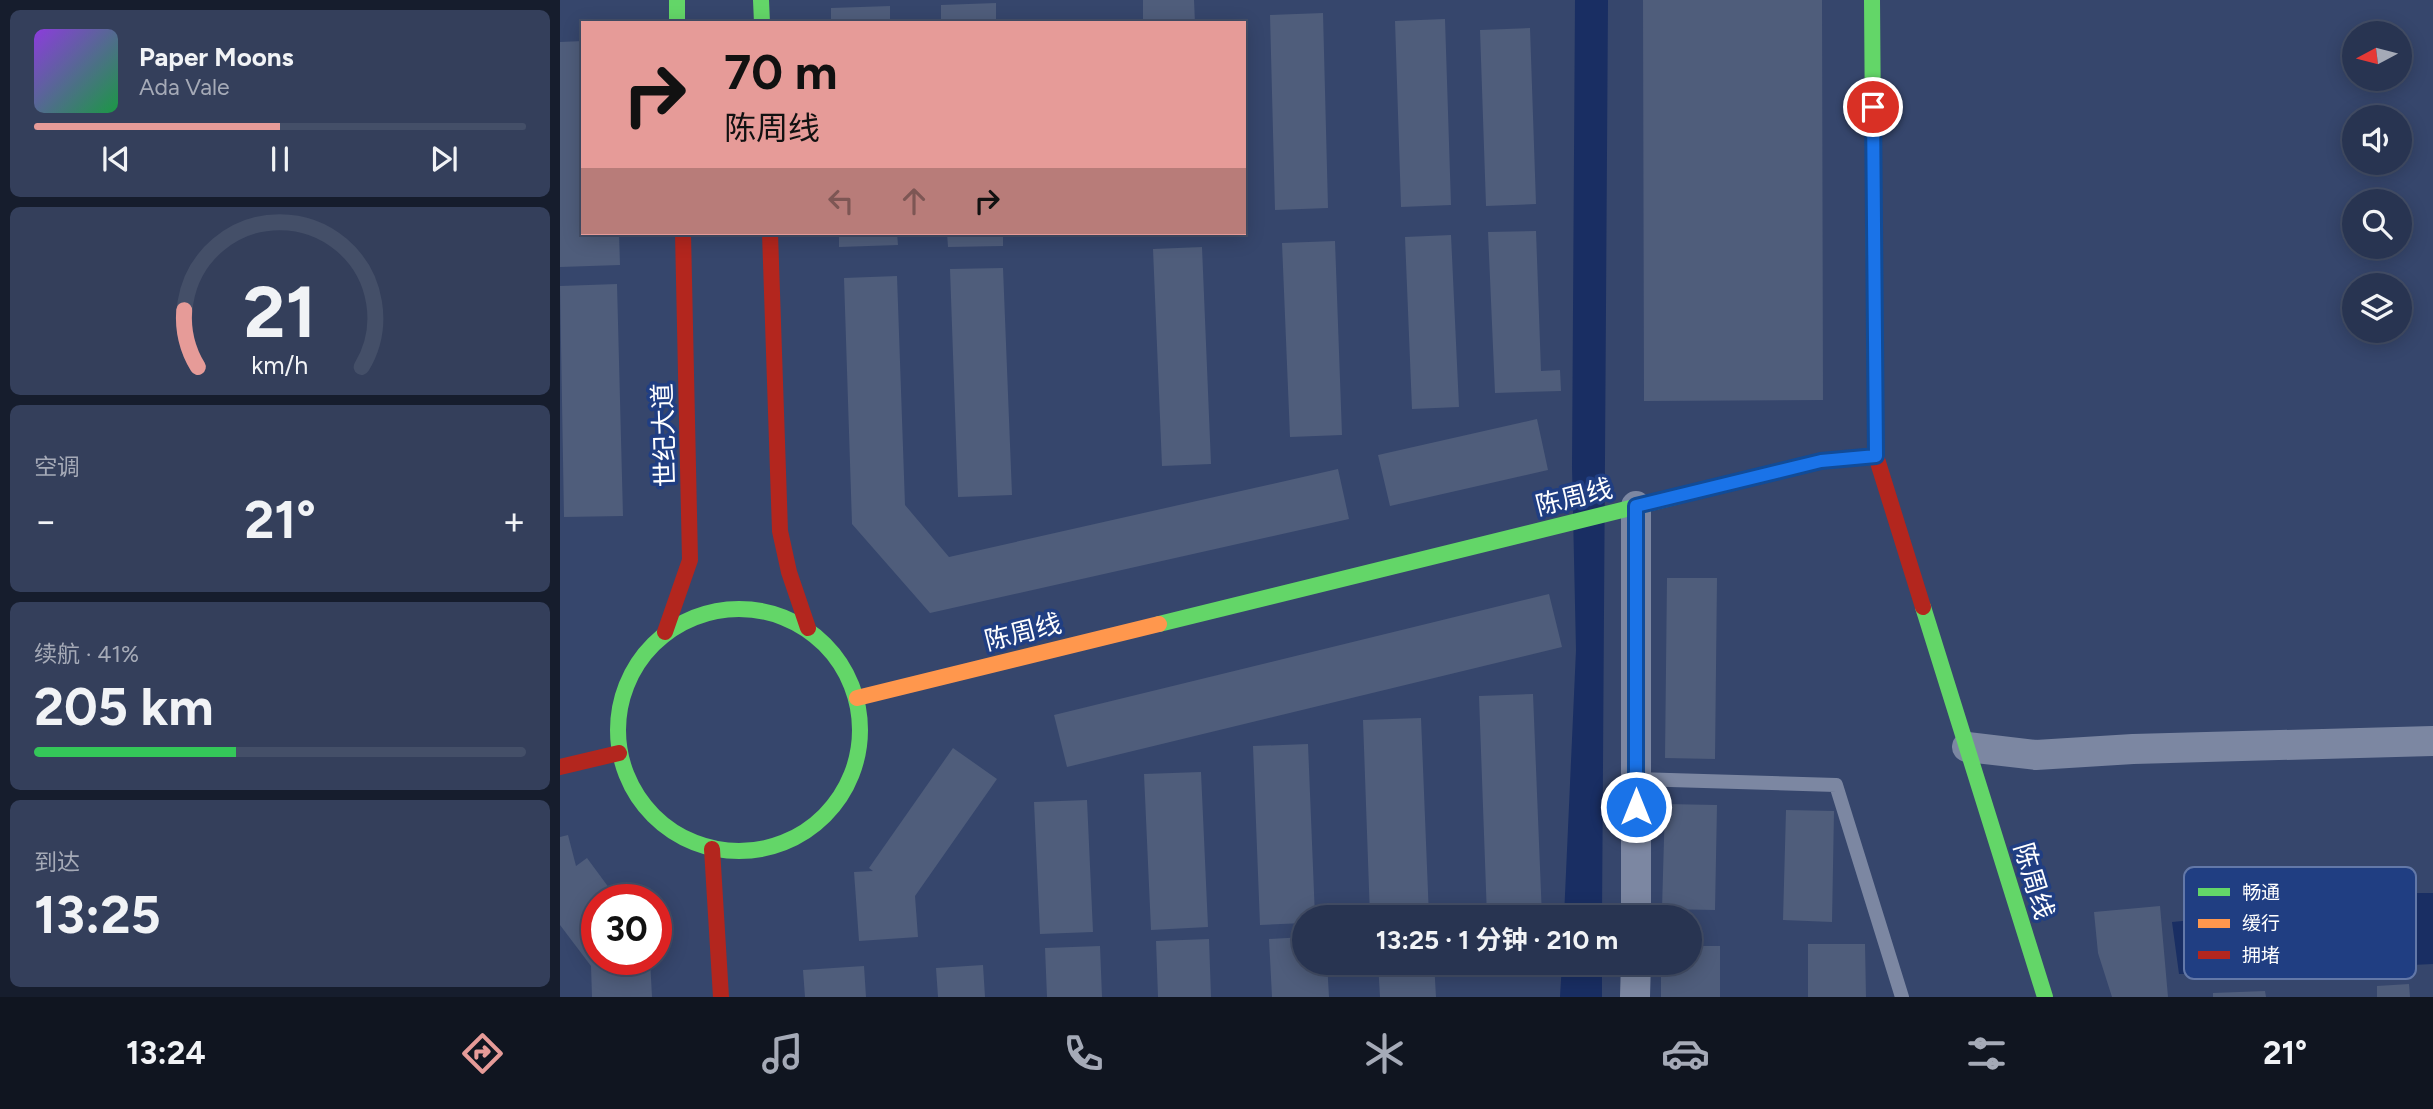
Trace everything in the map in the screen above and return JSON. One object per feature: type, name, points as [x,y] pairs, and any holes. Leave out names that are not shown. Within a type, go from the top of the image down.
[{"type":"main road","points":[[677,0],[677,21]]},
{"type":"main road","points":[[761,0],[762,21]]},
{"type":"main road","points":[[1872,0],[1876,456]]},
{"type":"main road","name":"世纪大道","points":[[665,632],[690,560],[691,539],[683,235]]},
{"type":"main road","points":[[770,235],[780,530],[789,572],[808,628]]},
{"type":"main road","name":"陈周线","points":[[857,698],[1821,461],[1876,456],[2045,997]]},
{"type":"main road","points":[[761,609],[808,628],[839,659],[857,698],[861,740],[851,780],[827,815],[793,840],[753,852],[712,849],[670,830],[637,797],[619,753],[619,708],[635,666],[665,632],[711,610],[761,609]]},
{"type":"main road","points":[[560,767],[619,753]]},
{"type":"main road","points":[[712,849],[721,997]]},
{"type":"street","points":[[1636,506],[1636,905]]},
{"type":"street","points":[[1967,747],[2036,755],[2133,749],[2433,741]]},
{"type":"street","points":[[1636,975],[1636,997]]},
{"type":"lane","points":[[1636,779],[1836,785],[1902,997]]},
{"type":"water","points":[[1575,0],[1608,0],[1602,905],[1565,905],[1576,650],[1572,467]]},
{"type":"water","points":[[2416,893],[2433,893],[2433,964],[2416,965]]},
{"type":"water","points":[[2184,921],[2184,974],[2179,974],[2172,922]]},
{"type":"water","points":[[1561,975],[1602,975],[1602,997],[1560,997]]},
{"type":"building","points":[[1143,0],[1194,0],[1195,21],[1143,21]]},
{"type":"building","points":[[1643,0],[1822,0],[1823,400],[1644,401]]},
{"type":"building","points":[[996,3],[996,21],[941,21],[941,5]]},
{"type":"building","points":[[890,6],[890,21],[831,21],[831,8]]},
{"type":"building","points":[[1323,13],[1328,208],[1275,210],[1270,15]]},
{"type":"building","points":[[1445,19],[1451,205],[1401,207],[1395,21]]},
{"type":"building","points":[[1530,28],[1536,204],[1486,206],[1480,30]]},
{"type":"building","points":[[581,41],[581,235],[619,235],[620,265],[560,267],[560,42]]},
{"type":"building","points":[[1536,231],[1541,371],[1560,370],[1561,391],[1495,393],[1488,232]]},
{"type":"building","points":[[839,235],[897,235],[898,245],[839,247]]},
{"type":"building","points":[[947,235],[1003,235],[1003,246],[948,247]]},
{"type":"building","points":[[1451,235],[1459,407],[1412,409],[1405,237]]},
{"type":"building","points":[[1335,241],[1342,435],[1290,437],[1282,243]]},
{"type":"building","points":[[1202,247],[1211,464],[1162,466],[1153,249]]},
{"type":"building","points":[[1003,268],[1012,495],[958,497],[950,269]]},
{"type":"building","points":[[897,276],[905,505],[949,557],[1338,469],[1349,519],[930,613],[852,524],[844,278]]},
{"type":"building","points":[[617,284],[623,516],[564,517],[560,286]]},
{"type":"building","points":[[1537,419],[1548,470],[1390,506],[1378,455]]},
{"type":"building","points":[[1667,578],[1717,578],[1715,759],[1665,758]]},
{"type":"building","points":[[1549,594],[1562,647],[1067,767],[1054,715]]},
{"type":"building","points":[[1533,694],[1542,905],[1487,905],[1479,696]]},
{"type":"building","points":[[1421,718],[1429,905],[1370,905],[1363,720]]},
{"type":"building","points":[[1308,744],[1315,905],[1292,905],[1292,924],[1260,925],[1253,746]]},
{"type":"building","points":[[953,748],[997,779],[915,896],[918,937],[859,941],[854,872],[873,871],[869,868]]},
{"type":"building","points":[[1201,772],[1208,927],[1151,930],[1144,774]]},
{"type":"building","points":[[1087,800],[1093,932],[1040,934],[1034,802]]},
{"type":"building","points":[[1665,804],[1717,805],[1715,910],[1702,910],[1702,905],[1662,905]]},
{"type":"building","points":[[1786,810],[1834,811],[1832,922],[1783,920]]},
{"type":"building","points":[[568,835],[576,866],[587,858],[606,884],[581,884],[581,953],[560,925],[560,837]]},
{"type":"building","points":[[2160,906],[2168,997],[2112,997],[2098,953],[2094,912]]},
{"type":"building","points":[[1292,938],[1292,975],[1328,975],[1329,997],[1272,997],[1269,939]]},
{"type":"building","points":[[1209,939],[1211,997],[1158,997],[1156,941]]},
{"type":"building","points":[[1808,944],[1865,944],[1866,997],[1808,997]]},
{"type":"building","points":[[1100,946],[1102,997],[1047,997],[1045,948]]},
{"type":"building","points":[[1702,946],[1720,946],[1720,997],[1661,997],[1661,975],[1702,975]]},
{"type":"building","points":[[983,965],[985,997],[938,997],[936,968]]},
{"type":"building","points":[[864,966],[866,997],[805,997],[803,970]]},
{"type":"building","points":[[591,975],[651,975],[652,997],[592,997]]},
{"type":"building","points":[[1379,975],[1435,975],[1436,997],[1380,997]]},
{"type":"building","points":[[2409,984],[2410,997],[2377,997],[2377,986]]},
{"type":"building","points":[[2265,991],[2266,997],[2213,997],[2213,993]]},
{"type":"traffic: fast","points":[[677,0],[677,21]]},
{"type":"traffic: fast","points":[[761,0],[762,21]]},
{"type":"traffic: fast","points":[[1872,0],[1874,264]]},
{"type":"traffic: fast","points":[[1159,624],[1679,496]]},
{"type":"traffic: fast","points":[[1923,607],[2045,997]]},
{"type":"traffic: fast","points":[[727,609],[751,609],[796,623],[825,644],[840,663],[851,684],[858,706],[860,730],[858,754],[851,776],[840,797],[825,816],[796,837],[774,846],[751,851],[727,851],[682,837],[662,824],[645,807],[632,787],[623,765],[618,742],[618,718],[632,673],[645,653],[662,636],[682,623],[704,614],[727,609]]},
{"type":"traffic: slow","points":[[1874,264],[1876,456]]},
{"type":"traffic: slow","points":[[857,698],[1159,624]]},
{"type":"traffic: jam","points":[[665,632],[690,560],[683,235]]},
{"type":"traffic: jam","points":[[770,235],[780,531],[789,572],[808,628]]},
{"type":"traffic: jam","points":[[1679,496],[1821,461],[1876,456],[1923,607]]},
{"type":"traffic: jam","points":[[560,767],[619,753]]},
{"type":"traffic: jam","points":[[712,849],[721,997]]},
{"type":"route","points":[[1636,807],[1636,506],[1821,461],[1876,456],[1873,107]]}]
